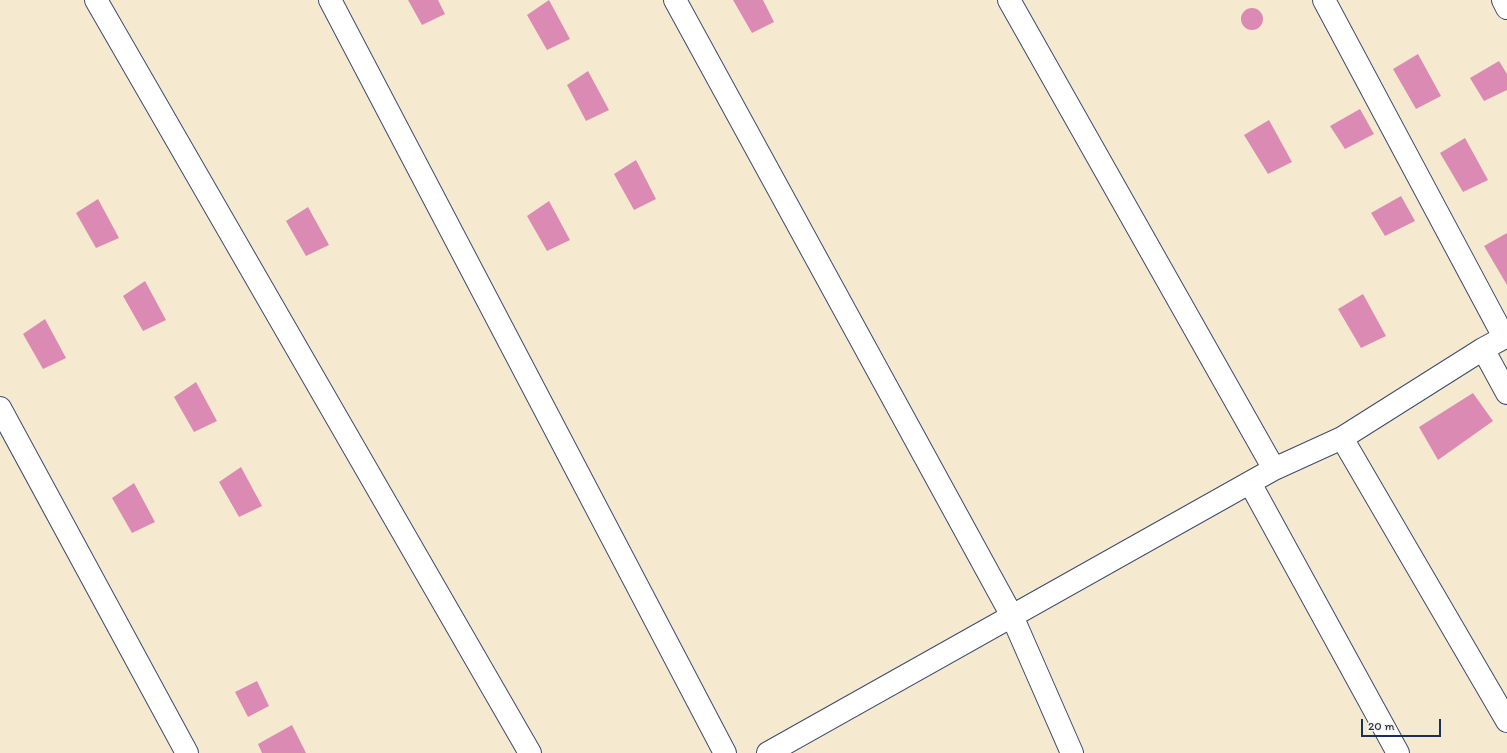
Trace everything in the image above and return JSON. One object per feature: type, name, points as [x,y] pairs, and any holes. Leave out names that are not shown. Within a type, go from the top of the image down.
[{"type":"street","points":[[96,0],[530,753]]},
{"type":"street","points":[[330,0],[725,753]]},
{"type":"street","points":[[675,0],[1012,616],[1072,753]]},
{"type":"street","points":[[1009,0],[1274,469]]},
{"type":"street","points":[[768,753],[1274,469],[1342,438],[1483,349],[1506,337],[1324,0]]},
{"type":"street","points":[[1503,0],[1507,8]]},
{"type":"street","points":[[1483,349],[1507,393]]},
{"type":"street","points":[[0,408],[188,753]]},
{"type":"street","points":[[1342,438],[1507,722]]},
{"type":"street","points":[[1250,483],[1398,753]]},
{"type":"building","points":[[408,0],[438,0],[445,14],[422,25]]},
{"type":"building","points":[[549,0],[570,39],[547,50],[527,15]]},
{"type":"building","points":[[733,0],[763,0],[774,22],[752,33]]},
{"type":"building","points":[[1252,8],[1260,11],[1263,19],[1260,27],[1252,30],[1244,27],[1241,19],[1244,11]]},
{"type":"building","points":[[1418,54],[1441,96],[1416,109],[1393,69]]},
{"type":"building","points":[[1499,61],[1507,74],[1507,90],[1484,101],[1470,78]]},
{"type":"building","points":[[588,71],[609,110],[586,121],[567,85]]},
{"type":"building","points":[[1360,109],[1374,134],[1345,149],[1330,126]]},
{"type":"building","points":[[1269,120],[1292,162],[1268,174],[1244,135]]},
{"type":"building","points":[[1465,138],[1488,180],[1463,192],[1440,153]]},
{"type":"building","points":[[636,160],[656,199],[634,210],[614,174]]},
{"type":"building","points":[[1401,196],[1415,221],[1385,236],[1371,213]]},
{"type":"building","points":[[98,199],[119,238],[96,248],[76,213]]},
{"type":"building","points":[[549,201],[570,240],[547,251],[527,216]]},
{"type":"building","points":[[308,207],[329,245],[306,256],[286,221]]},
{"type":"building","points":[[1507,233],[1507,285],[1484,246]]},
{"type":"building","points":[[145,281],[166,320],[143,331],[123,296]]},
{"type":"building","points":[[1363,294],[1386,336],[1361,348],[1338,309]]},
{"type":"building","points":[[45,319],[66,358],[43,369],[23,334]]},
{"type":"building","points":[[196,382],[217,421],[194,432],[174,397]]},
{"type":"building","points":[[1473,393],[1493,421],[1438,460],[1419,427]]},
{"type":"building","points":[[241,467],[262,506],[239,517],[219,482]]},
{"type":"building","points":[[134,483],[155,522],[132,533],[112,498]]},
{"type":"building","points":[[257,681],[269,706],[248,717],[235,692]]},
{"type":"building","points":[[292,725],[306,753],[262,753],[258,744]]}]
